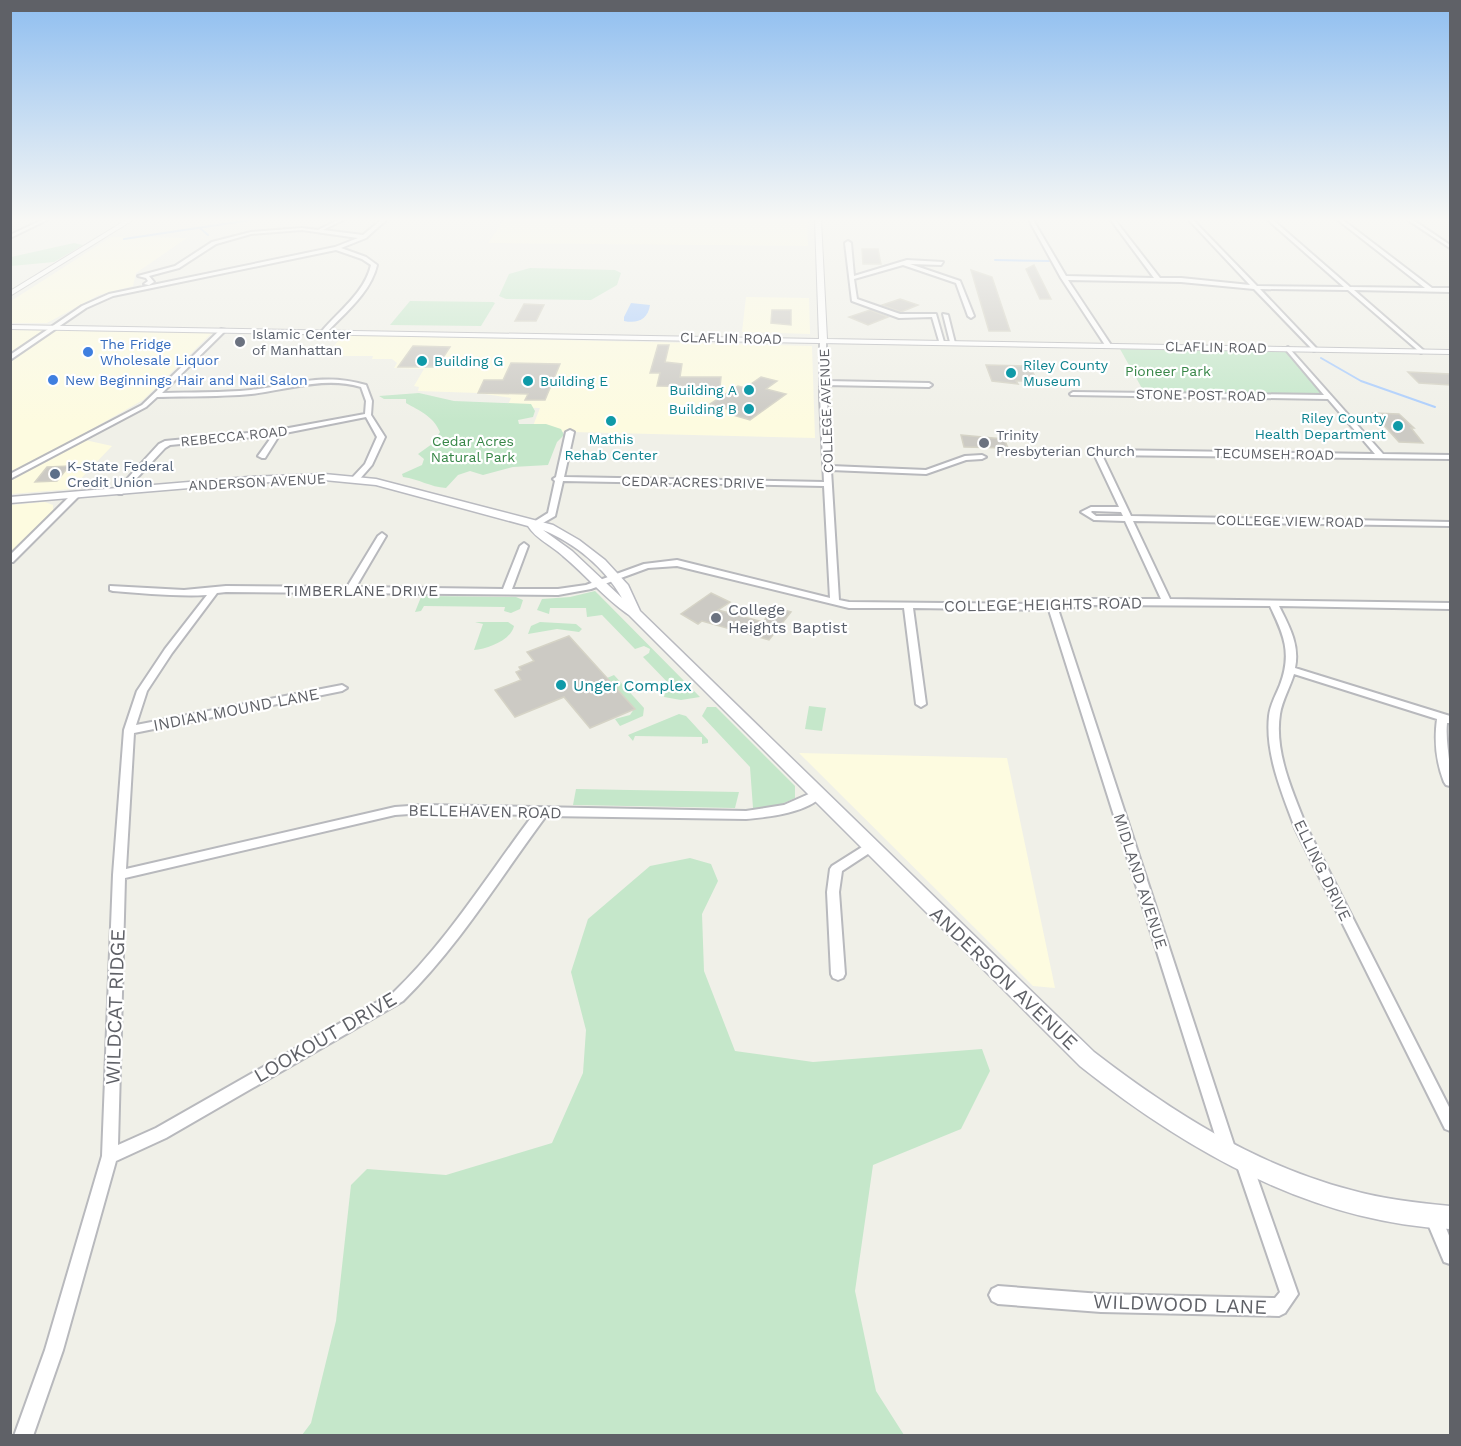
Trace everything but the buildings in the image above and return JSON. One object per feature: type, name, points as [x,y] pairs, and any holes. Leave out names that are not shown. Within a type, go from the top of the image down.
[{"type":"main road","name":"ANDERSON AVENUE","points":[[10,500],[295,477],[355,479],[392,485],[533,525],[537,534],[555,543],[608,580],[618,602],[634,612],[1087,1059],[1165,1118],[1237,1158],[1322,1193],[1379,1208],[1442,1217]]},
{"type":"street","points":[[10,358],[98,300],[140,287]]},
{"type":"street","points":[[150,287],[154,294]]},
{"type":"street","points":[[325,331],[363,287]]},
{"type":"street","name":"COLLEGE AVENUE","points":[[821,287],[823,383],[835,602]]},
{"type":"street","points":[[853,287],[854,300],[899,316],[934,315],[942,341]]},
{"type":"street","points":[[960,287],[971,316]]},
{"type":"street","points":[[1070,287],[1108,345]]},
{"type":"street","points":[[1255,287],[1314,349]]},
{"type":"street","points":[[1277,287],[1450,291]]},
{"type":"street","points":[[1429,287],[1432,290]]},
{"type":"street","points":[[1348,289],[1420,351]]},
{"type":"street","points":[[945,315],[954,342]]},
{"type":"street","name":"CLAFLIN ROAD","points":[[10,327],[942,341],[1450,352]]},
{"type":"street","points":[[10,477],[144,406],[223,330]]},
{"type":"street","points":[[1288,349],[1381,456]]},
{"type":"street","points":[[156,395],[248,392],[303,382],[345,381],[364,386],[369,401],[368,415],[381,437],[368,465],[355,479]]},
{"type":"street","points":[[823,383],[928,385]]},
{"type":"street","name":"STONE POST ROAD","points":[[1073,394],[1330,397]]},
{"type":"street","name":"REBECCA ROAD","points":[[119,492],[162,446],[168,443],[278,432],[368,415]]},
{"type":"street","points":[[262,456],[278,432]]},
{"type":"street","points":[[533,525],[552,514],[557,479],[570,432]]},
{"type":"street","name":"TECUMSEH ROAD","points":[[1127,514],[1098,454],[1102,452],[1450,457]]},
{"type":"street","points":[[829,468],[926,472],[941,469],[954,459],[966,456],[982,457]]},
{"type":"street","name":"CEDAR ACRES DRIVE","points":[[557,479],[829,484]]},
{"type":"street","points":[[10,560],[76,495]]},
{"type":"street","points":[[1127,514],[1167,602]]},
{"type":"street","name":"COLLEGE VIEW ROAD","points":[[1127,514],[1450,524]]},
{"type":"street","points":[[351,589],[382,536]]},
{"type":"street","points":[[507,591],[525,546]]},
{"type":"street","name":"COLLEGE HEIGHTS ROAD","points":[[608,580],[647,566],[677,563],[835,602],[908,606],[1053,607],[1093,602],[1450,606]]},
{"type":"street","name":"TIMBERLANE DRIVE","points":[[113,588],[214,591],[226,589],[351,589],[558,592],[608,580]]},
{"type":"street","name":"WILDCAT RIDGE","points":[[23,1436],[54,1350],[110,1156],[119,875],[129,730],[142,691],[168,651],[214,591]]},
{"type":"street","name":"ELLING DRIVE","points":[[1273,604],[1291,639],[1293,653],[1291,670],[1274,713],[1274,741],[1284,784],[1301,828],[1450,1124]]},
{"type":"street","points":[[908,606],[921,704]]},
{"type":"street","name":"MIDLAND AVENUE","points":[[1053,607],[1237,1158]]},
{"type":"street","points":[[1291,670],[1446,719],[1439,745],[1442,763],[1450,782]]},
{"type":"street","name":"INDIAN MOUND LANE","points":[[129,730],[342,688]]},
{"type":"street","name":"BELLEHAVEN ROAD","points":[[119,875],[395,811],[746,815],[784,812],[801,806],[818,794]]},
{"type":"street","name":"LOOKOUT DRIVE","points":[[110,1156],[161,1133],[398,997],[424,974],[448,944],[542,812]]},
{"type":"street","points":[[838,974],[833,892],[836,869],[870,847]]},
{"type":"street","name":"WILDWOOD LANE","points":[[998,1295],[1101,1303],[1279,1307],[1289,1294],[1237,1158]]},
{"type":"street","points":[[1442,1217],[1450,1256]]},
{"type":"shaded area","points":[[32,287],[127,287],[99,295],[47,323],[11,323],[11,301]]},
{"type":"shaded area","points":[[746,297],[809,298],[810,334],[742,332]]},
{"type":"shaded area","points":[[11,330],[212,333],[143,400],[76,438],[112,446],[71,489],[11,494]]},
{"type":"shaded area","points":[[343,335],[812,346],[815,438],[531,431],[540,408],[507,407],[511,398],[478,393],[418,391],[419,387],[414,386],[424,369],[394,368],[397,363],[392,359],[372,359],[373,356],[326,356]]},
{"type":"shaded area","points":[[45,502],[53,505],[53,512],[11,552],[11,505]]},
{"type":"shaded area","points":[[799,753],[1007,758],[1055,988],[1033,986]]},
{"type":"green space","points":[[503,287],[613,287],[591,300],[506,299],[499,296]]},
{"type":"green space","points":[[410,301],[495,303],[481,326],[390,325]]},
{"type":"green space","name":"Pioneer Park","points":[[1120,349],[1286,352],[1321,392],[1317,395],[1144,392]]},
{"type":"green space","name":"Cedar Acres Natural Park","points":[[419,393],[454,401],[531,404],[535,411],[533,417],[518,420],[519,424],[546,424],[561,429],[564,435],[557,442],[548,465],[513,467],[483,475],[470,471],[458,475],[446,488],[403,477],[402,474],[422,465],[424,459],[418,454],[432,444],[440,432],[430,418],[406,403],[406,399],[384,399],[379,396]]},
{"type":"green space","points":[[595,591],[700,697],[681,700],[664,697],[665,693],[674,689],[643,657],[649,653],[650,649],[644,646],[635,649],[602,615],[587,617],[586,608],[550,608],[549,614],[537,610],[542,599],[570,597]]},
{"type":"green space","points":[[421,597],[516,597],[523,600],[520,609],[511,613],[504,611],[505,607],[424,606],[421,611],[415,612]]},
{"type":"green space","points":[[475,622],[508,622],[514,626],[508,636],[498,643],[474,650],[483,624]]},
{"type":"green space","points":[[540,622],[576,624],[582,629],[579,632],[557,629],[528,634],[531,626]]},
{"type":"green space","points":[[614,675],[644,708],[643,716],[620,726],[615,719],[630,715],[634,709],[607,678]]},
{"type":"green space","points":[[809,706],[826,708],[822,731],[805,729]]},
{"type":"green space","points":[[707,707],[716,707],[795,786],[795,798],[775,807],[753,808],[750,767],[702,716]]},
{"type":"green space","points":[[679,714],[686,716],[708,740],[708,743],[702,744],[702,737],[635,736],[633,741],[628,735]]},
{"type":"green space","points":[[576,789],[739,792],[735,808],[573,805]]},
{"type":"green space","points":[[690,858],[711,864],[718,881],[702,914],[704,971],[735,1051],[813,1062],[982,1049],[990,1071],[961,1129],[873,1165],[855,1291],[876,1391],[904,1435],[302,1435],[311,1423],[336,1321],[351,1185],[367,1169],[446,1175],[552,1143],[583,1073],[586,1030],[571,972],[588,919],[650,866]]},
{"type":"water","points":[[631,303],[650,305],[645,317],[634,322],[624,321]]},
{"type":"waterway","points":[[1321,358],[1361,381],[1435,407]]},
{"type":"place","name":"Islamic Center of Manhattan","points":[[240,342]]},
{"type":"place","name":"The Fridge Wholesale Liquor","points":[[88,352]]},
{"type":"place","name":"Building G","points":[[422,361]]},
{"type":"place","name":"Riley County Museum","points":[[1011,373]]},
{"type":"place","name":"New Beginnings Hair and Nail Salon","points":[[53,380]]},
{"type":"place","name":"Building E","points":[[528,381]]},
{"type":"place","name":"Building A","points":[[749,390]]},
{"type":"place","name":"Building B","points":[[749,409]]},
{"type":"place","name":"Mathis Rehab Center","points":[[611,421]]},
{"type":"place","name":"Riley County Health Department","points":[[1398,426]]},
{"type":"place","name":"Trinity Presbyterian Church","points":[[984,443]]},
{"type":"place","name":"K-State Federal Credit Union","points":[[55,474]]},
{"type":"place","name":"College Heights Baptist","points":[[716,618]]},
{"type":"place","name":"Unger Complex","points":[[561,685]]}]
